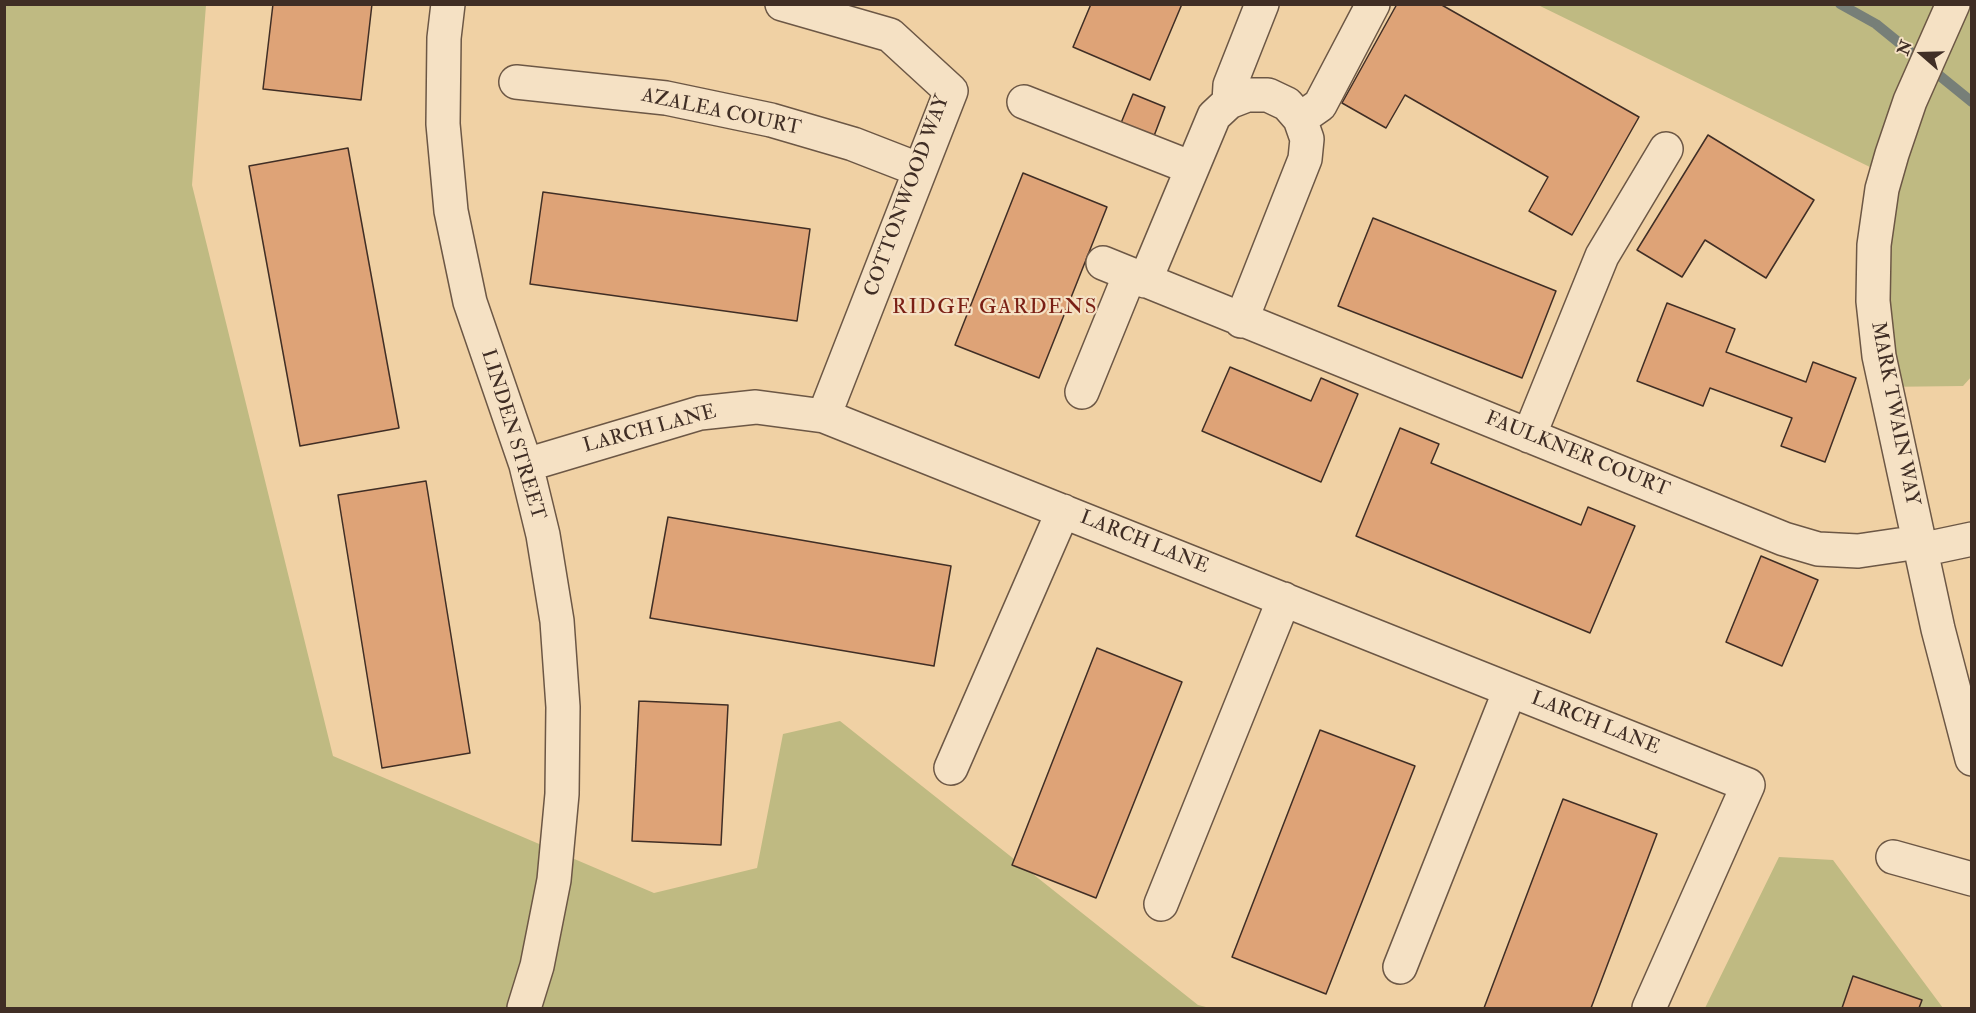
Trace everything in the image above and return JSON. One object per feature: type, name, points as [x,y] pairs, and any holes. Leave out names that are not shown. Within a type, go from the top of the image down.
[{"type":"street","name":"LINDEN STREET","points":[[448,4],[444,38],[443,124],[451,211],[470,302],[526,465],[543,535],[555,610],[563,707],[562,794],[554,880],[537,966],[524,1008]]},
{"type":"street","name":"COTTONWOOD WAY","points":[[782,4],[890,35],[951,91],[824,416]]},
{"type":"street","points":[[1229,102],[1230,85],[1262,4]]},
{"type":"street","points":[[1300,119],[1320,105],[1373,4]]},
{"type":"street","name":"MARK TWAIN WAY","points":[[1953,4],[1897,135],[1882,189],[1874,245],[1873,301],[1879,356],[1920,546],[1971,759]]},
{"type":"street","name":"AZALEA COURT","points":[[516,82],[666,98],[759,118],[853,144],[920,170]]},
{"type":"street","points":[[1082,392],[1126,273],[1192,168],[1214,116],[1229,102],[1247,94],[1268,95],[1287,104],[1300,119],[1307,139],[1305,159],[1241,321]]},
{"type":"street","points":[[1024,102],[1192,168]]},
{"type":"street","points":[[1529,436],[1602,256],[1666,149]]},
{"type":"street","name":"FAULKNER COURT","points":[[1126,273],[1784,539],[1818,549],[1858,551],[1971,539]]},
{"type":"street","name":"LARCH LANE","points":[[526,465],[700,413],[756,408],[824,416],[1748,785],[1649,1008]]},
{"type":"street","points":[[951,768],[1063,511]]},
{"type":"street","points":[[1161,904],[1284,599]]},
{"type":"street","points":[[1400,967],[1510,690]]},
{"type":"street","points":[[1893,857],[1971,879]]},
{"type":"shaded area","points":[[5,4],[206,5],[192,185],[333,756],[654,893],[757,868],[783,734],[840,721],[1198,1005],[1210,1008],[5,1008]]},
{"type":"shaded area","points":[[1538,5],[1971,5],[1972,376],[1963,386],[1879,387],[1874,169]]},
{"type":"shaded area","points":[[1779,857],[1833,860],[1943,1008],[1705,1008]]},
{"type":"building","points":[[273,4],[372,4],[361,100],[263,89]]},
{"type":"building","points":[[1091,4],[1182,4],[1150,80],[1073,47]]},
{"type":"building","points":[[1397,4],[1440,4],[1639,117],[1572,235],[1529,211],[1548,177],[1405,95],[1386,128],[1342,103]]},
{"type":"building","points":[[1133,94],[1165,107],[1154,136],[1121,123]]},
{"type":"building","points":[[1708,135],[1814,200],[1766,278],[1705,240],[1682,277],[1637,250]]},
{"type":"building","points":[[348,148],[399,428],[300,446],[249,166]]},
{"type":"building","points":[[1023,173],[1107,207],[1039,378],[955,345]]},
{"type":"building","points":[[543,192],[810,229],[797,321],[530,284]]},
{"type":"building","points":[[1373,218],[1556,291],[1522,378],[1338,306]]},
{"type":"building","points":[[1667,303],[1735,329],[1726,352],[1806,382],[1813,362],[1856,378],[1825,462],[1781,446],[1792,418],[1710,388],[1703,406],[1637,381]]},
{"type":"building","points":[[1230,367],[1311,401],[1321,378],[1358,394],[1321,482],[1202,431]]},
{"type":"building","points":[[1400,428],[1439,444],[1431,463],[1581,525],[1588,507],[1635,526],[1590,633],[1356,536]]},
{"type":"building","points":[[426,481],[470,753],[382,768],[338,495]]},
{"type":"building","points":[[668,517],[951,566],[934,666],[650,618]]},
{"type":"building","points":[[1761,556],[1818,580],[1782,666],[1726,642]]},
{"type":"building","points":[[1097,648],[1182,682],[1096,898],[1012,865]]},
{"type":"building","points":[[639,701],[728,705],[721,845],[632,841]]},
{"type":"building","points":[[1320,730],[1415,766],[1326,994],[1232,957]]},
{"type":"building","points":[[1563,799],[1657,834],[1591,1008],[1484,1008]]},
{"type":"building","points":[[1853,976],[1922,1000],[1919,1008],[1842,1008]]},
{"type":"waterway","points":[[1840,4],[1876,24],[1972,102]]},
{"type":"district","name":"RIDGE GARDENS","points":[[995,308]]}]
